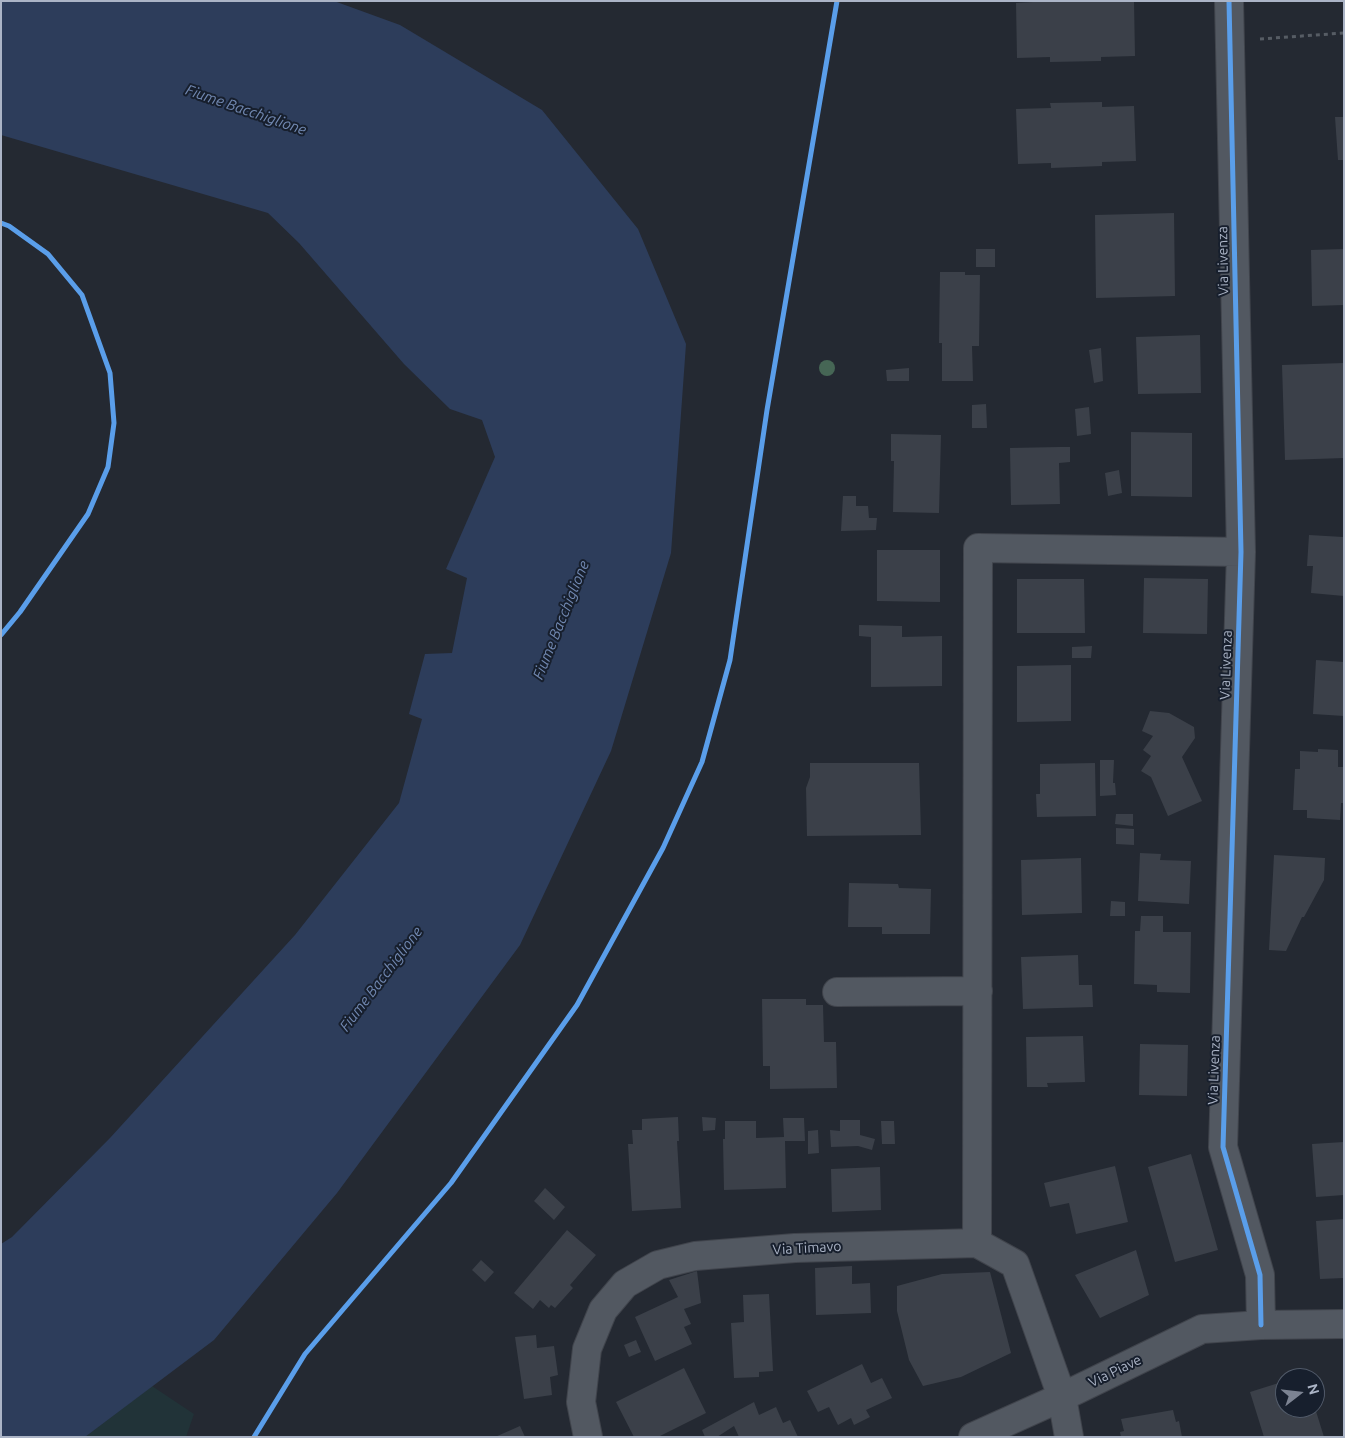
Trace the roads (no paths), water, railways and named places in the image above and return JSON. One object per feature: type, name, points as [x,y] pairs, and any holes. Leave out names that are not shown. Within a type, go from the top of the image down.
[{"type":"street","name":"Via Livenza","points":[[1229,1],[1241,552],[1223,1147],[1260,1275],[1262,1325]]},
{"type":"street","points":[[1069,1437],[1062,1396],[1015,1264],[977,1243],[978,548],[1241,552]]},
{"type":"street","points":[[837,992],[978,991]]},
{"type":"street","name":"Via Timavo","points":[[588,1437],[581,1402],[587,1349],[603,1310],[625,1284],[658,1264],[695,1256],[795,1248],[977,1243]]},
{"type":"street","name":"Via Piave","points":[[973,1437],[1202,1329],[1262,1325],[1343,1327]]},
{"type":"water","name":"Fiume Bacchiglione","points":[[1,1],[334,1],[400,25],[542,110],[638,229],[686,344],[671,553],[611,751],[520,945],[337,1193],[214,1340],[85,1437],[1,1437],[1,1244],[12,1237],[110,1138],[295,935],[399,803],[422,719],[409,714],[425,654],[452,653],[467,578],[446,569],[495,457],[482,420],[450,409],[404,364],[299,243],[268,213],[1,135]]}]
